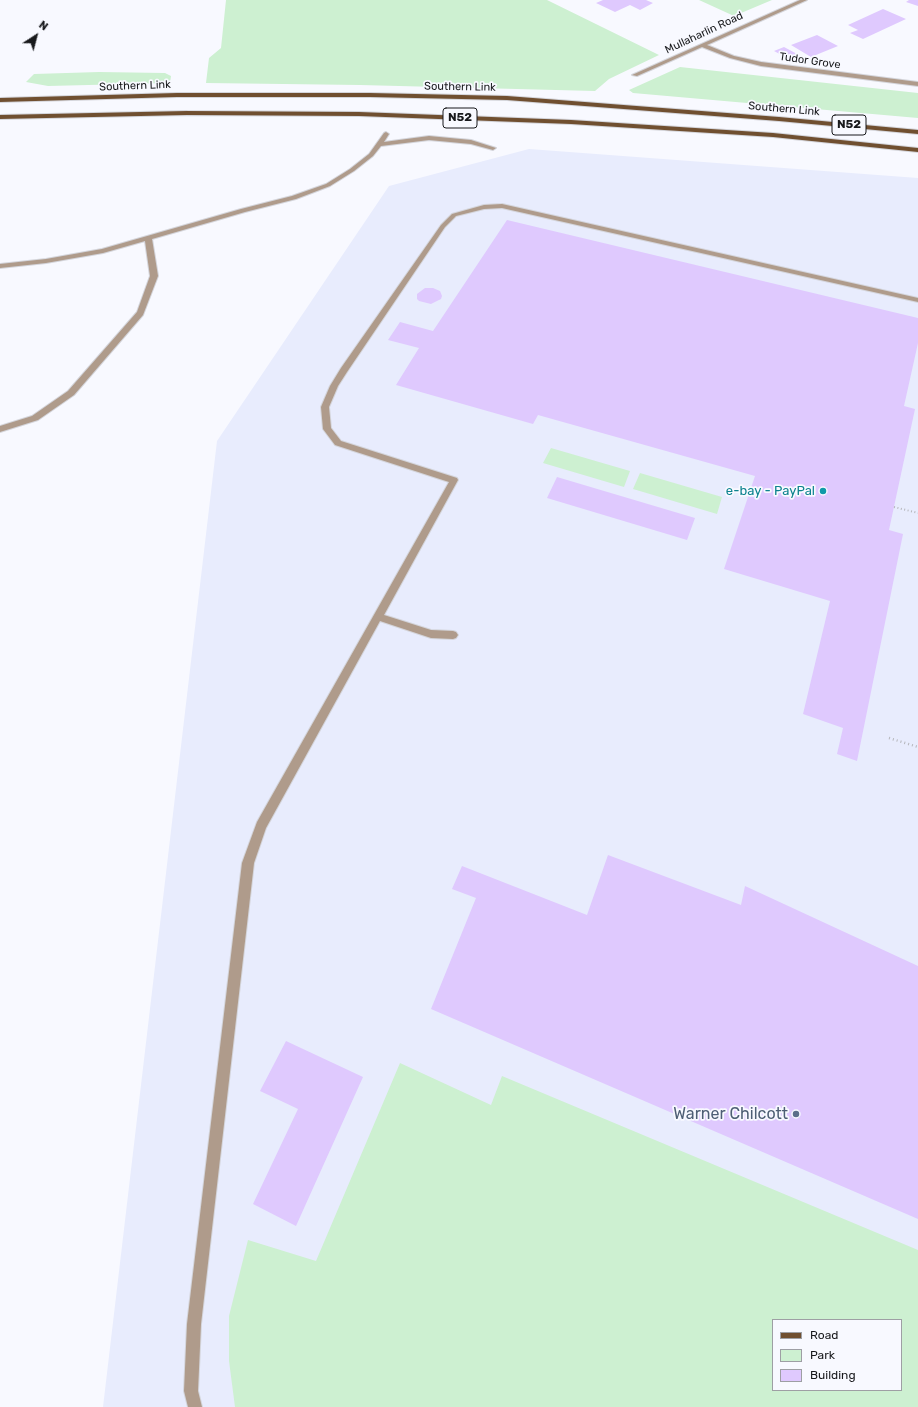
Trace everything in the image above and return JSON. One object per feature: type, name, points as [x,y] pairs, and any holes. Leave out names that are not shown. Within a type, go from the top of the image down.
[{"type":"main road","name":"Southern Link","points":[[0,100],[177,95],[370,95],[507,98],[764,117],[918,132]]},
{"type":"main road","name":"N52","points":[[0,117],[187,113],[351,114],[555,121],[773,136],[918,150]]},
{"type":"street","name":"Mullaharlin Road","points":[[635,75],[804,0]]},
{"type":"street","name":"Tudor Grove","points":[[702,45],[732,56],[761,64],[918,84]]},
{"type":"street","points":[[0,266],[46,261],[103,251],[242,210],[294,198],[328,185],[352,170],[371,155],[386,134]]},
{"type":"street","points":[[379,144],[429,138],[471,142],[492,148]]},
{"type":"street","points":[[195,1407],[192,1391],[194,1324],[248,863],[261,826],[379,617],[454,480],[338,443],[327,429],[325,407],[334,386],[344,370],[443,226],[454,215],[484,207],[502,206],[918,300]]},
{"type":"street","points":[[0,429],[35,418],[71,393],[140,313],[154,276],[148,238]]},
{"type":"street","points":[[379,617],[432,634],[453,635]]},
{"type":"path","points":[[894,507],[918,513]]},
{"type":"path","points":[[889,738],[918,747]]},
{"type":"shaded area","points":[[529,149],[918,178],[918,1407],[103,1407],[217,441],[389,186]]},
{"type":"green space","points":[[226,0],[547,0],[659,55],[609,79],[595,91],[206,83],[209,58],[221,48]]},
{"type":"green space","points":[[699,0],[772,0],[734,16]]},
{"type":"green space","points":[[680,67],[918,93],[918,118],[633,93],[629,90]]},
{"type":"green space","points":[[99,72],[165,73],[171,76],[170,83],[48,86],[26,82],[34,74]]},
{"type":"green space","points":[[551,448],[630,471],[624,487],[543,463]]},
{"type":"green space","points":[[640,473],[722,497],[717,514],[633,489]]},
{"type":"green space","points":[[400,1063],[491,1105],[502,1076],[918,1250],[918,1407],[235,1407],[229,1361],[229,1316],[248,1240],[316,1261]]},
{"type":"building","points":[[603,0],[646,0],[653,3],[640,10],[630,5],[615,12],[596,3]]},
{"type":"building","points":[[909,0],[918,0],[918,6],[906,2]]},
{"type":"building","points":[[883,9],[906,19],[863,39],[850,33],[858,30],[848,25]]},
{"type":"building","points":[[817,35],[838,46],[811,57],[791,45]]},
{"type":"building","points":[[784,47],[799,55],[789,59],[774,51]]},
{"type":"building","name":"e-bay - PayPal","points":[[507,220],[918,318],[918,343],[904,406],[915,409],[889,530],[903,534],[857,761],[837,754],[843,728],[803,714],[830,601],[724,569],[755,476],[538,415],[533,424],[396,385],[419,348],[388,340],[400,322],[433,331]]},
{"type":"building","points":[[425,288],[433,288],[440,291],[442,296],[441,299],[431,304],[419,301],[417,299],[417,294]]},
{"type":"building","points":[[557,477],[695,518],[687,540],[547,498]]},
{"type":"building","name":"Warner Chilcott","points":[[608,855],[741,905],[745,886],[918,966],[918,1219],[431,1009],[476,898],[452,889],[462,866],[587,915]]},
{"type":"building","points":[[286,1041],[363,1077],[296,1226],[253,1204],[298,1109],[260,1091]]},
{"type":"place","name":"e-bay - PayPal","points":[[823,491]]},
{"type":"place","name":"Warner Chilcott","points":[[796,1114]]}]
